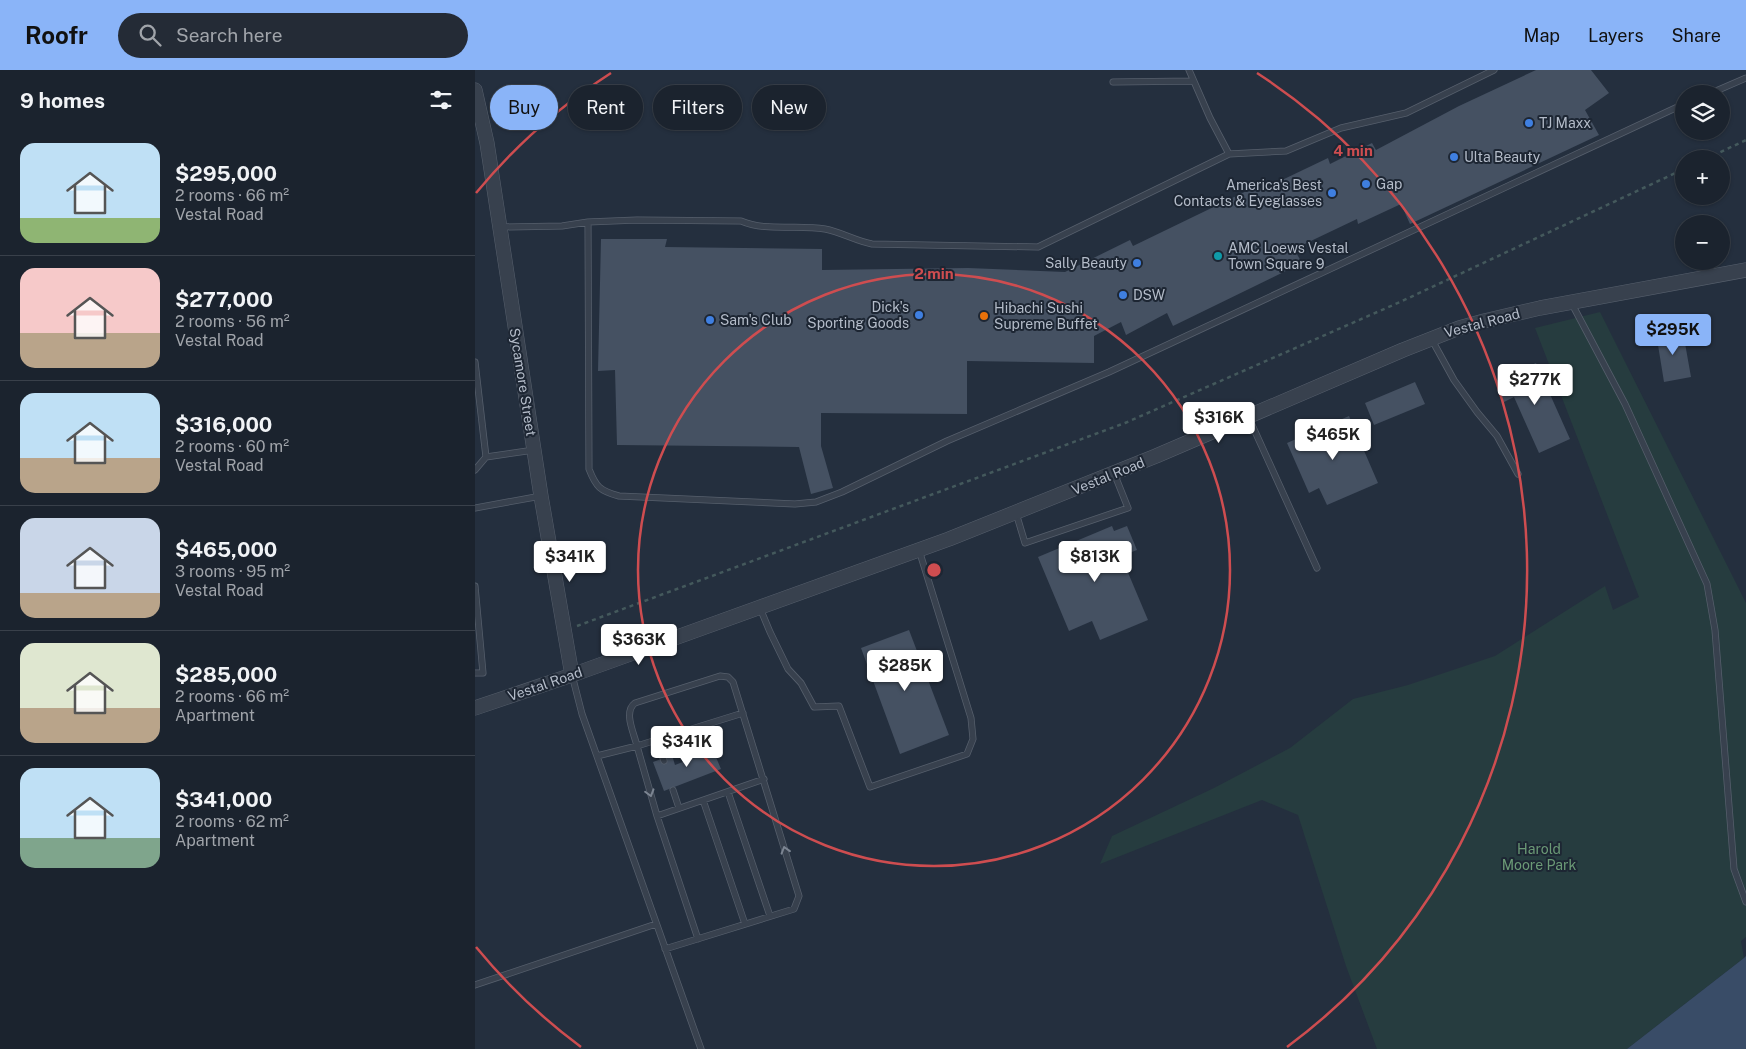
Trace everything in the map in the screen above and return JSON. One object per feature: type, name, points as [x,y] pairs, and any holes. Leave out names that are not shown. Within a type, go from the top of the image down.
[{"type":"street","name":"Sycamore Street","points":[[475,90],[487,142],[541,496],[572,675]]},
{"type":"street","name":"Vestal Road","points":[[475,708],[761,608],[1016,513],[1431,338],[1484,321],[1571,302],[1746,270]]},
{"type":"lane","points":[[1189,70],[1229,154]]},
{"type":"lane","points":[[499,227],[562,226],[588,222],[637,220],[741,220],[753,226],[826,229],[861,242],[873,244],[1038,247],[1229,154],[1286,151],[1341,128],[1406,112],[1494,70]]},
{"type":"lane","points":[[1730,85],[1746,78]]},
{"type":"lane","points":[[1113,82],[1193,81]]},
{"type":"lane","points":[[588,222],[589,469],[595,484],[605,492],[619,496],[795,504],[816,502],[842,492],[947,441],[1136,360],[1675,108]]},
{"type":"lane","points":[[1571,302],[1625,404],[1707,584],[1715,630],[1734,869],[1746,902]]},
{"type":"lane","points":[[1431,338],[1454,380],[1497,436],[1519,474]]},
{"type":"lane","points":[[475,362],[486,457]]},
{"type":"lane","points":[[1248,416],[1317,568]]},
{"type":"lane","points":[[475,470],[486,457],[534,450]]},
{"type":"lane","points":[[1016,513],[1025,543],[1128,508],[1114,473]]},
{"type":"lane","points":[[475,508],[541,496]]},
{"type":"lane","points":[[761,608],[788,669],[801,683],[814,707],[839,706],[870,787],[967,754],[973,739],[971,718],[919,550]]},
{"type":"lane","points":[[475,586],[477,637],[483,673],[475,674]]},
{"type":"lane","points":[[572,675],[582,714],[701,1049]]},
{"type":"lane","points":[[665,949],[698,939],[770,916],[794,909],[799,896],[733,682],[729,677],[720,676],[635,703],[630,707],[628,714],[657,816],[698,939]]},
{"type":"lane","points":[[597,756],[657,740],[743,712]]},
{"type":"lane","points":[[657,740],[663,761]]},
{"type":"lane","points":[[657,816],[763,779]]},
{"type":"lane","points":[[673,790],[679,808]]},
{"type":"lane","points":[[727,792],[770,916]]},
{"type":"lane","points":[[703,800],[745,924]]},
{"type":"lane","points":[[475,985],[656,924]]},
{"type":"path","points":[[1725,150],[1746,140]]},
{"type":"path","points":[[576,626],[1125,423],[1400,302],[1675,173]]},
{"type":"green space","name":"Harold Moore Park","points":[[1600,312],[1746,603],[1746,937],[1741,941],[1744,958],[1627,1049],[1377,1049],[1346,966],[1298,815],[1262,800],[1100,864],[1112,836],[1214,788],[1290,748],[1353,699],[1408,685],[1495,656],[1605,586],[1613,610],[1639,597],[1535,328]]},
{"type":"water","points":[[1746,956],[1746,1049],[1627,1049],[1744,958]]},
{"type":"building","points":[[1536,70],[1591,70],[1609,93],[1585,110],[1599,135],[1410,224],[1401,204],[1358,224],[1357,219],[1294,249],[1302,263],[1173,326],[1167,313],[1126,335],[1121,322],[1094,336],[1094,363],[967,361],[967,414],[821,413],[821,446],[833,488],[811,494],[799,447],[617,445],[615,370],[598,371],[601,239],[667,239],[665,247],[822,249],[822,270],[968,268],[1065,272],[1130,240],[1133,246],[1259,185],[1261,190],[1328,158],[1330,164],[1372,143],[1376,150],[1459,106]]},
{"type":"building","points":[[1683,332],[1691,377],[1664,382],[1658,345],[1652,346],[1651,337]]},
{"type":"building","points":[[1536,363],[1570,439],[1539,453],[1514,397],[1504,402],[1495,381]]},
{"type":"building","points":[[1415,382],[1425,404],[1374,425],[1365,403]]},
{"type":"building","points":[[1349,416],[1378,483],[1327,505],[1319,488],[1309,493],[1287,443]]},
{"type":"building","points":[[1112,526],[1114,531],[1127,526],[1137,550],[1121,556],[1148,620],[1100,640],[1092,621],[1069,631],[1038,557]]},
{"type":"building","points":[[909,630],[949,735],[900,754],[861,648]]},
{"type":"building","points":[[710,743],[721,769],[664,791],[653,762],[672,755],[675,765],[693,758],[690,751]]},
{"type":"place","name":"TJ Maxx","points":[[1529,123]]},
{"type":"place","name":"Ulta Beauty","points":[[1454,157]]},
{"type":"place","name":"Gap","points":[[1366,184]]},
{"type":"place","name":"America's Best Contacts & Eyeglasses","points":[[1332,193]]},
{"type":"place","name":"AMC Loews Vestal Town Square 9","points":[[1218,256]]},
{"type":"place","name":"Sally Beauty","points":[[1137,263]]},
{"type":"place","name":"DSW","points":[[1123,295]]},
{"type":"place","name":"Dick's Sporting Goods","points":[[919,315]]},
{"type":"place","name":"Hibachi Sushi Supreme Buffet","points":[[984,316]]},
{"type":"place","name":"Sam's Club","points":[[710,320]]}]
